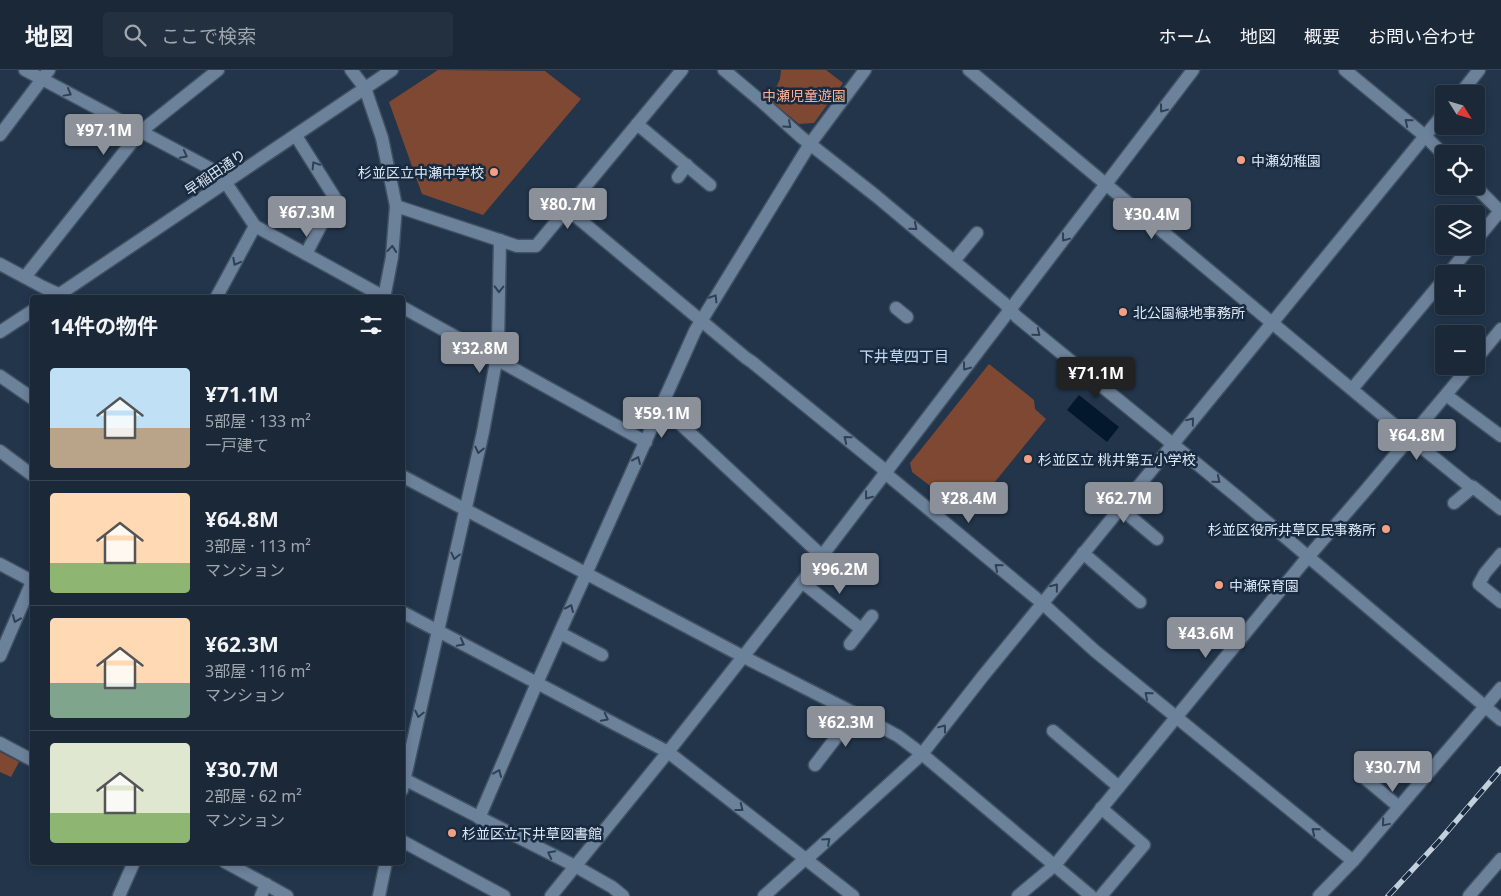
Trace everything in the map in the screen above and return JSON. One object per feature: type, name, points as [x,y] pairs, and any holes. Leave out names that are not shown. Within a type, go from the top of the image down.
[{"type":"street","points":[[25,70],[46,75],[140,132],[217,172],[255,226],[381,295]]},
{"type":"street","points":[[25,277],[140,132],[218,70]]},
{"type":"street","points":[[351,70],[365,88],[382,138],[396,206],[392,257],[385,295]]},
{"type":"street","name":"早稲田通り","points":[[61,295],[392,70]]},
{"type":"street","points":[[396,206],[517,246],[536,246],[682,70]]},
{"type":"street","points":[[724,70],[810,144],[954,261],[1004,303],[1017,317],[1172,444],[1501,720]]},
{"type":"street","points":[[479,818],[537,683],[695,331],[810,144],[865,70]]},
{"type":"street","points":[[969,70],[1410,438],[1501,509]]},
{"type":"street","points":[[1345,70],[1435,146]]},
{"type":"street","points":[[1467,85],[1479,70]]},
{"type":"street","points":[[551,896],[744,657],[802,582],[1106,184],[1187,72]]},
{"type":"street","points":[[0,136],[46,75]]},
{"type":"street","points":[[637,124],[710,184]]},
{"type":"street","points":[[764,896],[805,859],[811,856],[922,754],[982,676],[1435,124]]},
{"type":"street","points":[[296,136],[335,198],[306,254]]},
{"type":"street","points":[[678,178],[687,165]]},
{"type":"street","points":[[1484,195],[1501,212],[1485,230]]},
{"type":"street","points":[[567,209],[881,467],[1042,603],[1095,651],[1352,861]]},
{"type":"street","points":[[218,295],[255,226]]},
{"type":"street","points":[[954,261],[977,233]]},
{"type":"street","points":[[405,773],[483,432],[498,343],[500,240]]},
{"type":"street","points":[[1455,265],[1464,255]]},
{"type":"street","points":[[0,264],[58,295]]},
{"type":"street","points":[[1352,389],[1435,290]]},
{"type":"street","points":[[405,308],[646,442]]},
{"type":"street","points":[[896,308],[907,317]]},
{"type":"street","points":[[0,332],[30,312]]},
{"type":"street","points":[[1485,349],[1501,330]]},
{"type":"street","points":[[1018,896],[1054,865],[1307,557],[1463,375]]},
{"type":"street","points":[[0,376],[30,397]]},
{"type":"street","points":[[1446,395],[1501,436]]},
{"type":"street","points":[[661,406],[822,556]]},
{"type":"street","points":[[0,451],[30,474]]},
{"type":"street","points":[[405,478],[744,657],[898,736],[1091,896]]},
{"type":"street","points":[[1454,503],[1473,487]]},
{"type":"street","points":[[1120,508],[1158,539]]},
{"type":"street","points":[[1083,553],[1140,602]]},
{"type":"street","points":[[1501,554],[1485,573],[1479,584],[1501,602]]},
{"type":"street","points":[[0,564],[30,580]]},
{"type":"street","points":[[802,582],[861,629]]},
{"type":"street","points":[[0,656],[30,586]]},
{"type":"street","points":[[405,614],[668,752],[853,896]]},
{"type":"street","points":[[850,644],[872,616]]},
{"type":"street","points":[[560,633],[602,655]]},
{"type":"street","points":[[1319,896],[1352,861],[1501,688]]},
{"type":"street","points":[[815,765],[855,713]]},
{"type":"street","points":[[1053,731],[1119,786]]},
{"type":"street","points":[[0,743],[30,759]]},
{"type":"street","points":[[1360,775],[1399,807]]},
{"type":"street","points":[[405,783],[575,866],[612,887],[623,896]]},
{"type":"street","points":[[1101,808],[1144,845],[1101,896]]},
{"type":"street","points":[[405,843],[504,896]]},
{"type":"street","points":[[1469,896],[1501,859]]},
{"type":"street","points":[[118,896],[133,865]]},
{"type":"street","points":[[229,865],[264,890],[287,896]]},
{"type":"street","points":[[379,896],[385,865]]},
{"type":"green space","points":[[438,70],[545,71],[581,99],[483,215],[422,194],[389,102]]},
{"type":"green space","name":"中瀬児童遊園","points":[[781,70],[826,70],[843,83],[814,123],[799,124],[770,100],[780,79]]},
{"type":"green space","points":[[989,364],[1034,400],[1035,409],[1046,419],[968,515],[912,472],[910,463]]},
{"type":"green space","points":[[0,752],[19,762],[11,777],[0,772]]},
{"type":"water","points":[[1079,395],[1119,427],[1107,442],[1067,410]]},
{"type":"railway","points":[[1388,896],[1439,841],[1501,769]]},
{"type":"place","name":"中瀬幼稚園","points":[[1241,160]]},
{"type":"place","name":"杉並区立中瀬中学校","points":[[494,172]]},
{"type":"place","name":"北公園緑地事務所","points":[[1123,312]]},
{"type":"place","name":"杉並区立 桃井第五小学校","points":[[1028,459]]},
{"type":"place","name":"杉並区役所井草区民事務所","points":[[1386,529]]},
{"type":"place","name":"中瀬保育園","points":[[1219,585]]},
{"type":"place","name":"杉並区立下井草図書館","points":[[452,833]]},
{"type":"district","name":"下井草四丁目","points":[[904,356]]}]
